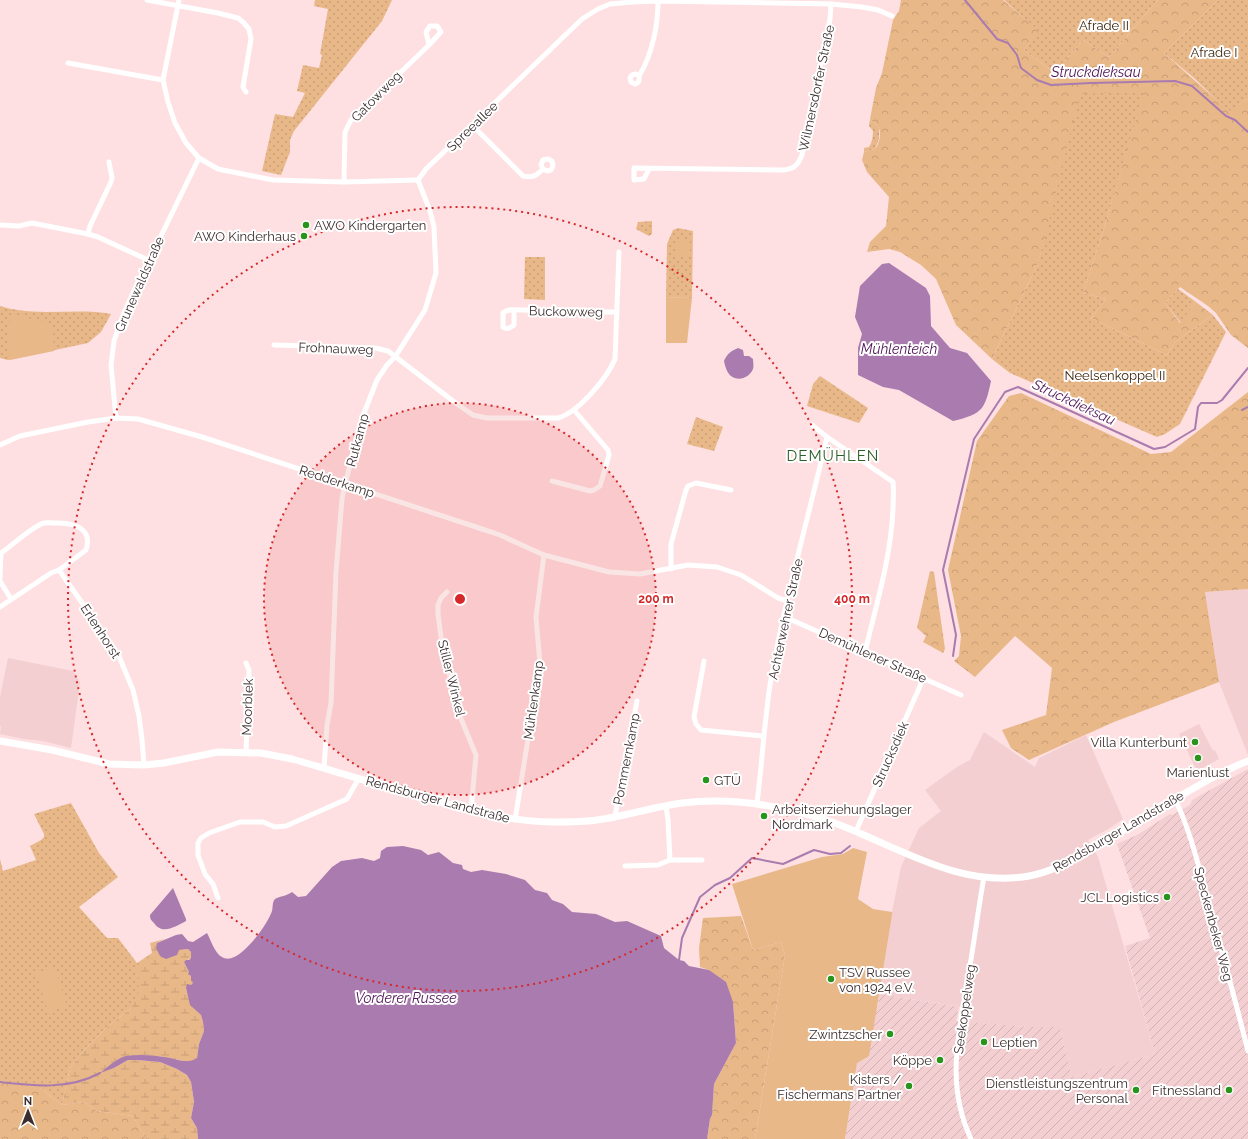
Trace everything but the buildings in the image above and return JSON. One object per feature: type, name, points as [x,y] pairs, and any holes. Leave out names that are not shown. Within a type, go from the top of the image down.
[{"type":"street","points":[[147,0],[179,3],[238,18],[247,26],[251,38],[243,87],[246,92]]},
{"type":"street","name":"Spreeallee","points":[[418,180],[426,169],[582,19],[609,2],[831,4],[878,10],[892,16]]},
{"type":"street","points":[[639,76],[645,66],[655,34],[658,2]]},
{"type":"street","points":[[179,3],[163,80],[174,123],[186,143],[199,158],[218,169],[273,180],[344,182],[418,180]]},
{"type":"street","name":"Wilmersdorfer Straße","points":[[649,169],[784,170],[791,169],[797,165],[802,155],[816,91],[830,19],[831,4]]},
{"type":"street","name":"Gatowweg","points":[[344,182],[345,132],[351,120],[429,44]]},
{"type":"street","points":[[68,63],[163,80]]},
{"type":"street","points":[[472,125],[523,176],[535,176],[542,169]]},
{"type":"street","name":"Grunewaldstraße","points":[[116,418],[112,365],[114,341],[123,315],[148,260],[199,158]]},
{"type":"street","points":[[88,234],[90,226],[111,182],[112,178],[109,162]]},
{"type":"street","name":"Rutkamp","points":[[324,768],[330,703],[336,572],[342,499],[345,484],[364,413],[377,380],[395,357],[426,310],[436,273],[434,228],[430,211],[418,180]]},
{"type":"street","points":[[0,225],[19,226],[32,223],[88,234],[98,237],[148,260]]},
{"type":"street","points":[[552,481],[590,491],[600,486],[609,455],[608,450],[574,410],[608,374],[613,364],[616,352],[619,252]]},
{"type":"street","name":"Buckowweg","points":[[514,310],[618,312]]},
{"type":"street","name":"Frohnauweg","points":[[274,345],[375,348],[388,351],[462,408],[479,417],[551,419],[563,416],[574,410]]},
{"type":"street","name":"Redderkamp","points":[[0,445],[20,436],[88,422],[116,418],[138,419],[163,425],[500,535],[544,555],[609,572],[640,574],[688,566],[706,566],[729,570],[745,577],[778,598],[788,601]]},
{"type":"street","points":[[812,425],[893,482],[894,494],[890,541],[865,652]]},
{"type":"street","name":"Achterwehrer Straße","points":[[757,803],[763,736],[770,685],[788,601],[827,437]]},
{"type":"street","points":[[671,569],[671,544],[688,486],[696,483],[731,490]]},
{"type":"street","points":[[0,607],[51,573],[59,570],[86,550],[86,535],[79,527],[71,523],[43,523],[1,553],[0,580],[11,599]]},
{"type":"street","name":"Mühlenkamp","points":[[515,820],[540,664],[536,617],[544,555]]},
{"type":"street","name":"Erlenhorst","points":[[59,570],[118,654],[133,690],[139,716],[144,765]]},
{"type":"street","name":"Stiller Winkel","points":[[446,592],[438,605],[441,637],[457,709],[476,755],[471,811]]},
{"type":"street","name":"Demühlener Straße","points":[[785,617],[961,695]]},
{"type":"street","points":[[704,661],[694,717],[696,724],[701,730],[763,736]]},
{"type":"street","name":"Moorblek","points":[[246,662],[249,670],[246,752]]},
{"type":"street","name":"Strucksdiek","points":[[856,831],[924,678]]},
{"type":"street","name":"Pommernkamp","points":[[615,816],[637,701]]},
{"type":"street","name":"Rendsburger Landstraße","points":[[0,740],[52,750],[109,764],[144,765],[164,763],[218,752],[246,752],[274,755],[471,811],[515,820],[553,822],[599,820],[684,803],[714,801],[757,803],[805,813],[827,820],[856,831],[911,856],[940,866],[970,875],[1004,878],[1020,877],[1051,870],[1098,846],[1176,799],[1234,767],[1248,761]]},
{"type":"street","points":[[218,898],[213,884],[205,874],[198,855],[198,843],[202,838],[209,833],[240,822],[263,822],[275,827],[286,826],[347,799],[359,778]]},
{"type":"street","name":"Speckenbeker Weg","points":[[1176,799],[1193,848],[1248,1051]]},
{"type":"street","points":[[666,806],[670,860]]},
{"type":"street","points":[[625,866],[658,865],[670,860],[702,860]]},
{"type":"street","name":"Seekoppelweg","points":[[971,1139],[957,1091],[956,1070],[960,1021],[984,877]]},
{"type":"shaded area","points":[[1248,589],[1248,755],[1219,682],[1205,592]]},
{"type":"shaded area","points":[[8,658],[73,671],[80,682],[71,748],[43,741],[0,734],[0,697]]},
{"type":"shaded area","name":"Villa Kunterbunt","points":[[1199,724],[1213,751],[1215,750],[1219,759],[1197,771],[1179,734]]},
{"type":"shaded area","points":[[984,732],[1035,767],[1039,758],[1086,735],[1123,819],[1088,840],[1098,857],[1155,1054],[1072,1077],[1060,1027],[1029,1027],[966,1022],[967,1008],[879,994],[901,867],[919,828],[941,811],[925,790],[957,767],[970,760]]},
{"type":"shaded area","points":[[1248,769],[1248,1139],[845,1139],[857,1063],[878,1004],[879,994],[959,1007],[956,1021],[1029,1027],[1060,1027],[1072,1077],[1155,1054],[1125,946],[1150,938],[1117,844],[1137,835],[1170,814],[1172,815],[1190,805],[1192,800]]},
{"type":"green space","points":[[315,0],[392,0],[382,21],[294,131],[290,140],[290,152],[281,175],[262,171],[275,114],[293,117],[305,93],[297,91],[303,65],[319,68],[328,9],[314,6]]},
{"type":"green space","points":[[901,0],[1003,0],[1039,31],[1024,50],[1054,73],[1083,40],[1109,57],[1158,0],[1218,0],[1164,53],[1229,111],[1248,99],[1248,348],[1231,335],[1216,313],[1180,287],[1165,303],[1180,323],[1196,302],[1213,315],[1175,342],[1167,355],[1091,318],[1106,299],[1083,293],[1106,222],[1144,91],[1080,94],[1038,263],[992,359],[956,325],[936,279],[921,265],[900,252],[889,249],[867,252],[870,242],[886,226],[889,197],[867,172],[862,160],[864,152],[875,149],[879,141],[879,128],[870,119],[876,88],[882,73],[893,20],[899,11]]},
{"type":"green space","name":"Afrade II","points":[[1004,0],[1158,0],[1109,57],[1083,40],[1054,73],[1024,50],[1038,31]]},
{"type":"green space","name":"Afrade I","points":[[1218,0],[1248,0],[1248,99],[1229,112],[1194,78],[1164,53]]},
{"type":"green space","name":"Neelsenkoppel II","points":[[1146,87],[1106,222],[1083,293],[1106,299],[1091,318],[1167,355],[1175,342],[1213,315],[1226,332],[1180,424],[1165,434],[1157,437],[1010,373],[992,359],[1038,263],[1080,90]]},
{"type":"green space","points":[[870,119],[879,128],[879,139],[875,149],[864,152],[864,148],[869,147],[873,137],[873,131],[869,126]]},
{"type":"green space","points":[[652,221],[652,234],[649,236],[636,229],[638,222]]},
{"type":"green space","points":[[678,228],[693,231],[692,298],[666,297],[667,244],[673,230]]},
{"type":"green space","points":[[676,241],[690,241],[690,257],[676,257]]},
{"type":"green space","points":[[525,257],[545,257],[545,300],[524,299]]},
{"type":"green space","points":[[1178,289],[1196,302],[1181,323],[1165,303]]},
{"type":"green space","points":[[666,297],[692,298],[687,343],[666,343]]},
{"type":"green space","points":[[0,306],[41,312],[100,312],[111,314],[101,332],[88,343],[8,360],[0,358]]},
{"type":"green space","points":[[11,314],[53,324],[54,351],[10,360],[7,335]]},
{"type":"green space","points":[[820,376],[868,408],[859,423],[807,406],[813,384]]},
{"type":"green space","points":[[1248,392],[1248,589],[1205,592],[1219,682],[1114,722],[1029,760],[1011,748],[1002,730],[1046,715],[1052,668],[1015,636],[975,677],[954,661],[959,656],[961,636],[948,570],[977,441],[1009,396],[1021,393],[1151,454],[1171,452]]},
{"type":"green space","points":[[696,417],[723,427],[714,451],[687,444]]},
{"type":"green space","points":[[930,571],[934,572],[945,649],[943,653],[923,642],[926,636],[917,628]]},
{"type":"green space","points":[[71,803],[99,853],[118,877],[79,907],[107,938],[118,938],[137,963],[140,991],[130,1009],[106,1028],[84,1050],[70,1068],[62,1105],[37,1086],[0,1081],[0,859],[3,871],[36,860],[30,846],[41,840],[44,837],[44,834],[34,814]]},
{"type":"green space","name":"TSV Russee von 1924 e.V.","points":[[853,848],[867,852],[858,899],[873,909],[892,912],[892,915],[869,1056],[857,1063],[845,1139],[755,1139],[785,955],[781,942],[753,950],[732,884],[822,857],[843,854]]},
{"type":"green space","points":[[741,916],[753,950],[781,942],[785,955],[755,1139],[707,1139],[712,1115],[714,1084],[736,1043],[733,1002],[709,970],[700,967],[699,948],[703,918]]},
{"type":"green space","points":[[165,939],[157,943],[179,950],[188,949],[191,952],[191,958],[184,962],[194,983],[186,989],[189,998],[196,1010],[201,1015],[204,1031],[199,1044],[197,1058],[193,1061],[184,1061],[165,1057],[137,1055],[101,1072],[114,1068],[128,1060],[137,1060],[160,1062],[187,1075],[191,1082],[194,1102],[191,1118],[197,1128],[198,1139],[146,1139],[133,1116],[97,1111],[84,1102],[62,1105],[70,1068],[84,1050],[106,1028],[130,1009],[139,991],[137,963],[152,953],[150,943]]},
{"type":"green space","points":[[55,967],[67,1006],[48,1012],[36,973]]},
{"type":"green space","points":[[0,1082],[37,1086],[62,1105],[84,1102],[97,1111],[133,1116],[146,1139],[0,1139]]},
{"type":"water","name":"Mühlenteich","points":[[889,263],[926,288],[930,296],[931,326],[950,348],[967,353],[991,381],[987,398],[977,413],[953,421],[899,390],[883,387],[858,375],[858,348],[862,334],[855,317],[860,286],[882,264]]},
{"type":"water","points":[[738,348],[743,350],[744,356],[749,356],[753,359],[752,372],[741,379],[734,378],[730,375],[726,369],[724,361],[726,356]]},
{"type":"water","name":"Vorderer Russee","points":[[403,846],[421,850],[428,855],[439,852],[453,863],[462,865],[463,869],[471,872],[482,870],[506,874],[525,880],[535,890],[547,893],[552,900],[563,904],[572,912],[596,914],[615,922],[627,921],[661,936],[664,948],[679,960],[684,961],[689,966],[709,970],[726,982],[733,1002],[736,1043],[714,1084],[712,1115],[707,1139],[198,1139],[197,1128],[191,1118],[194,1102],[191,1082],[187,1075],[160,1062],[137,1060],[128,1060],[114,1068],[100,1073],[116,1061],[126,1056],[150,1055],[185,1061],[197,1058],[199,1044],[204,1031],[201,1015],[190,1005],[186,988],[187,984],[191,985],[193,983],[184,962],[191,958],[191,952],[188,949],[179,950],[177,955],[166,959],[160,956],[156,948],[157,943],[182,934],[188,941],[193,942],[207,933],[218,954],[224,958],[230,959],[245,950],[265,925],[272,911],[273,902],[275,899],[292,892],[298,897],[306,896],[332,867],[341,861],[362,858],[374,861],[380,858],[381,851],[387,847]]},
{"type":"water","points":[[173,888],[186,921],[169,929],[161,929],[151,920],[150,915]]},
{"type":"waterway","name":"Struckdieksau","points":[[965,0],[997,39],[1008,43],[1017,55],[1021,68],[1037,80],[1051,85],[1175,81],[1192,86],[1226,116],[1235,120],[1248,132]]},
{"type":"waterway","name":"Struckdieksau","points":[[953,656],[956,635],[943,570],[974,439],[1005,392],[1018,387],[1154,449],[1165,447],[1195,429],[1198,407],[1201,403],[1217,403],[1222,400],[1248,368]]},
{"type":"waterway","points":[[1242,410],[1248,407]]},
{"type":"waterway","name":"Struckdieksau","points":[[679,960],[682,938],[700,897],[715,885],[730,878],[752,858],[783,864],[814,850],[830,854],[841,853],[850,846]]},
{"type":"waterway","points":[[0,1082],[26,1085],[64,1084],[76,1082],[100,1073]]},
{"type":"place","name":"AWO Kindergarten","points":[[306,225]]},
{"type":"place","name":"AWO Kinderhaus","points":[[304,236]]},
{"type":"place","name":"Villa Kunterbunt","points":[[1195,742]]},
{"type":"place","name":"Marienlust","points":[[1198,758]]},
{"type":"place","name":"GTÜ","points":[[706,780]]},
{"type":"place","name":"Arbeitserziehungslager Nordmark","points":[[764,816]]},
{"type":"place","name":"JCL Logistics","points":[[1167,897]]},
{"type":"place","name":"TSV Russee von 1924 e.V.","points":[[831,979]]},
{"type":"place","name":"Zwintzscher","points":[[890,1034]]},
{"type":"place","name":"Leptien","points":[[984,1042]]},
{"type":"place","name":"Köppe","points":[[940,1060]]},
{"type":"place","name":"Kisters / Fischermans Partner","points":[[909,1086]]},
{"type":"place","name":"Dienstleistungszentrum Personal","points":[[1136,1090]]},
{"type":"place","name":"Fitnessland","points":[[1229,1090]]},
{"type":"district","name":"DEMÜHLEN","points":[[833,456]]}]
